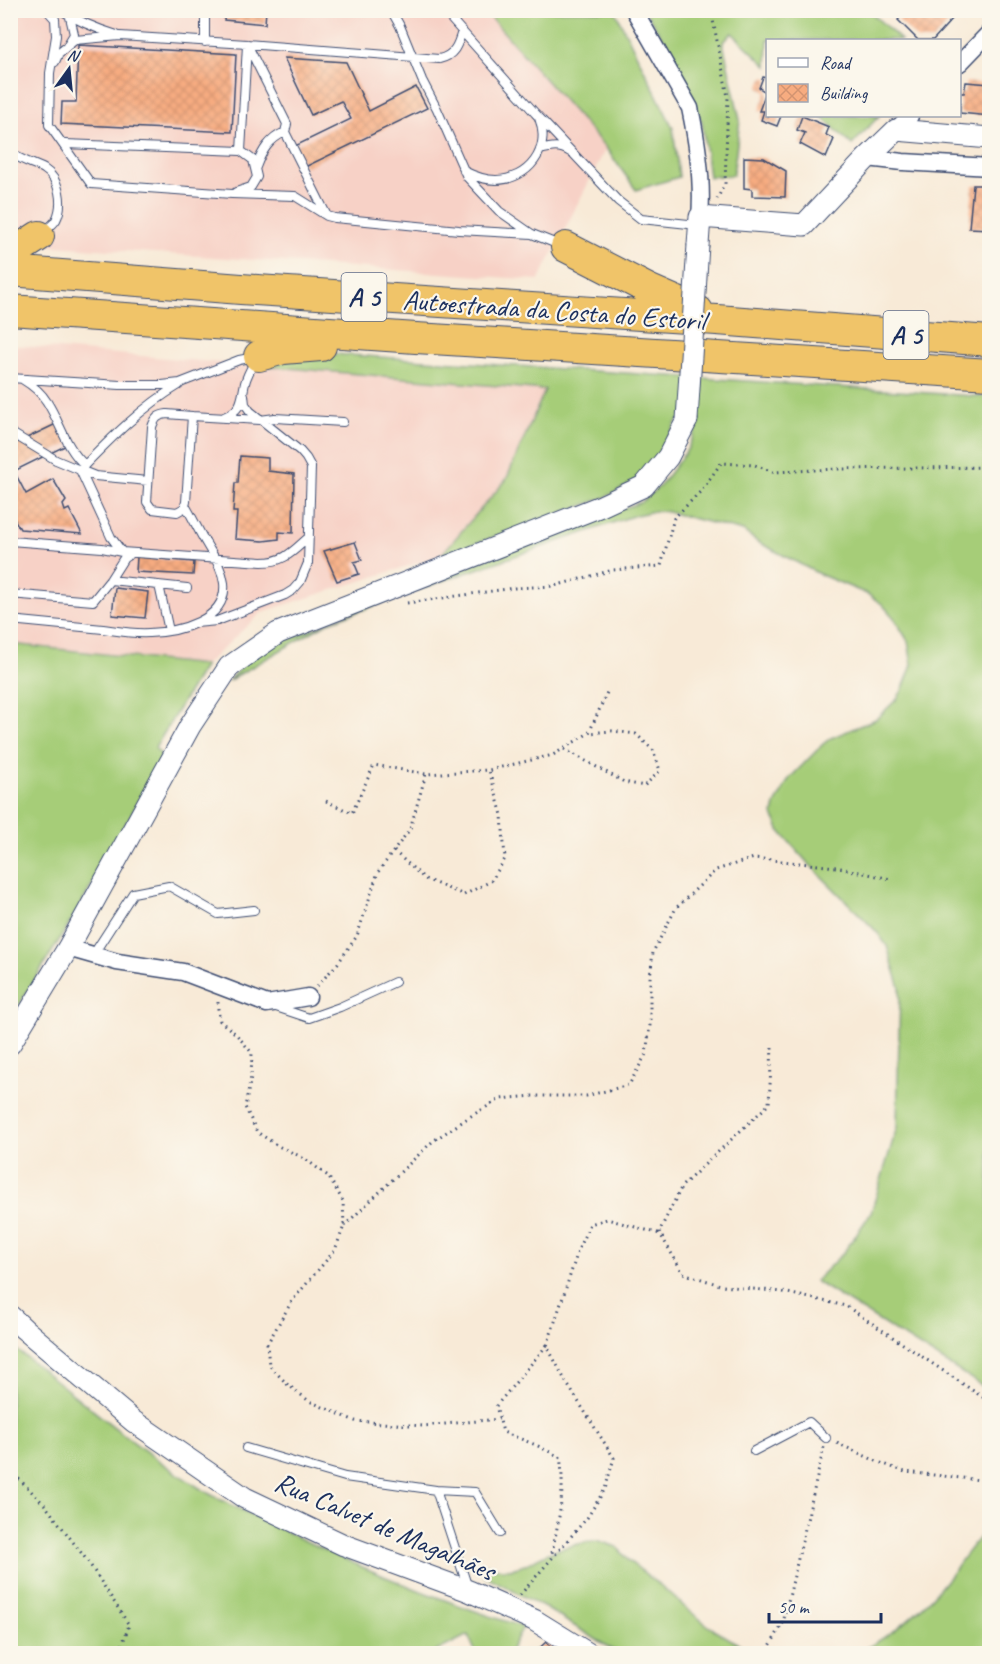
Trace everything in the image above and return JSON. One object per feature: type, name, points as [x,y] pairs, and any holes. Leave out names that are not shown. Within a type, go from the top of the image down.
[{"type":"highway","points":[[10,251],[22,247],[39,236]]},
{"type":"highway","points":[[566,247],[659,294],[717,320]]},
{"type":"highway","name":"Autoestrada da Costa do Estoril","points":[[10,271],[990,341]]},
{"type":"highway","name":"Autoestrada da Costa do Estoril","points":[[10,310],[990,374]]},
{"type":"highway","points":[[259,356],[302,346],[416,338]]},
{"type":"street","points":[[10,1044],[68,948],[190,726],[229,667],[279,633],[601,506],[644,486],[668,457],[687,420],[700,221],[693,123],[690,108],[634,10]]},
{"type":"street","points":[[961,62],[990,32]]},
{"type":"street","points":[[700,221],[804,225],[903,123],[990,138]]},
{"type":"street","points":[[867,158],[990,167]]},
{"type":"street","points":[[68,948],[117,962],[183,972],[267,1004],[308,997]]},
{"type":"street","name":"Rua Calvet de Magalhães","points":[[15,1322],[133,1421],[245,1498],[344,1545],[469,1591],[508,1608],[534,1620],[589,1653]]},
{"type":"lane","points":[[47,10],[55,19],[56,36],[50,73],[49,125],[65,144],[91,184],[295,196],[327,216],[335,218],[459,230],[532,234]]},
{"type":"lane","points":[[61,10],[96,29],[120,36]]},
{"type":"lane","points":[[205,10],[205,42]]},
{"type":"lane","points":[[391,10],[467,177],[499,211],[532,234],[566,247]]},
{"type":"lane","points":[[443,10],[618,201],[641,219],[700,221]]},
{"type":"lane","points":[[67,47],[74,34],[70,16]]},
{"type":"lane","points":[[50,73],[59,53],[75,40],[120,36],[439,60],[447,57],[459,43],[462,31]]},
{"type":"lane","points":[[248,44],[287,124],[285,132],[327,216]]},
{"type":"lane","points":[[242,151],[248,44]]},
{"type":"lane","points":[[464,171],[486,179],[497,180],[510,178],[528,169],[537,158],[543,130],[535,112]]},
{"type":"lane","points":[[256,167],[262,149],[277,135],[285,132]]},
{"type":"lane","points":[[65,144],[242,151],[253,160],[257,177],[251,187],[232,194]]},
{"type":"lane","points":[[540,150],[553,146],[565,148],[580,159]]},
{"type":"lane","points":[[10,152],[46,170],[57,185],[60,198],[55,222],[39,236]]},
{"type":"lane","points":[[10,378],[143,386],[167,385],[185,381],[239,360],[259,356]]},
{"type":"lane","points":[[10,620],[141,633],[169,631],[196,623],[217,621],[281,597],[293,590],[300,582],[309,559],[310,464],[300,451],[260,420],[245,404],[246,379],[259,356]]},
{"type":"lane","points":[[22,379],[32,385],[47,401],[82,467],[111,537],[122,552]]},
{"type":"lane","points":[[82,467],[101,447],[156,401],[185,381]]},
{"type":"lane","points":[[223,417],[238,408],[244,395]]},
{"type":"lane","points":[[192,416],[185,505],[177,512],[152,509],[147,502],[152,427],[160,415],[167,414],[260,420],[275,418],[343,422]]},
{"type":"lane","points":[[10,432],[56,460],[82,467],[95,476],[148,481]]},
{"type":"lane","points":[[185,505],[217,559],[224,580],[222,599],[213,613],[196,623]]},
{"type":"lane","points":[[10,541],[102,548],[132,553],[262,562],[279,560],[290,554],[309,537]]},
{"type":"lane","points":[[10,594],[93,601],[124,558],[132,553]]},
{"type":"lane","points":[[110,580],[187,588]]},
{"type":"lane","points":[[159,585],[169,631]]},
{"type":"lane","points":[[93,955],[134,893],[169,886],[218,914],[254,910]]},
{"type":"lane","points":[[267,1004],[309,1018],[340,1007],[395,982]]},
{"type":"lane","points":[[754,1451],[809,1422],[826,1438]]},
{"type":"lane","points":[[246,1448],[345,1477],[436,1490],[475,1492],[500,1533]]},
{"type":"lane","points":[[436,1490],[469,1591]]},
{"type":"path","points":[[700,221],[718,199],[725,184],[728,97],[711,10]]},
{"type":"path","points":[[406,603],[514,588],[554,586],[613,570],[661,566],[674,519],[702,490],[721,463],[755,465],[773,472],[848,468],[990,467]]},
{"type":"path","points":[[589,733],[608,690]]},
{"type":"path","points":[[326,801],[352,813],[374,765],[426,774],[489,770],[553,755],[564,748],[589,733],[612,731],[636,734],[654,751],[660,771],[644,786],[624,782],[564,748]]},
{"type":"path","points":[[394,851],[425,879],[464,895],[491,881],[506,859],[502,815],[489,770]]},
{"type":"path","points":[[308,997],[338,963],[357,936],[378,872],[410,830],[426,774]]},
{"type":"path","points":[[344,1226],[433,1141],[500,1099],[533,1095],[586,1096],[629,1085],[645,1054],[650,1025],[650,978],[653,952],[676,908],[716,870],[754,858],[836,867],[891,879]]},
{"type":"path","points":[[220,986],[218,1009],[220,1021],[236,1034],[252,1053],[251,1077],[245,1107],[257,1132],[278,1146],[304,1158],[328,1176],[343,1202],[344,1226],[335,1250],[292,1301],[267,1344],[269,1365],[287,1384],[309,1401],[355,1421],[423,1426],[499,1419]]},
{"type":"path","points":[[772,1047],[769,1104],[682,1186],[659,1232],[682,1273],[723,1286],[783,1292],[846,1306],[990,1402]]},
{"type":"path","points":[[551,1559],[563,1498],[560,1457],[503,1432],[496,1406],[547,1345],[580,1245],[590,1224],[607,1219],[660,1234]]},
{"type":"path","points":[[508,1608],[587,1518],[605,1489],[614,1458],[566,1382],[547,1345]]},
{"type":"path","points":[[763,1653],[770,1646],[783,1623],[826,1438],[905,1472],[990,1481]]},
{"type":"path","points":[[10,1470],[45,1505],[89,1563],[129,1625],[119,1653]]},
{"type":"shaded area","points":[[10,11],[485,11],[606,148],[539,280],[11,243]]},
{"type":"shaded area","points":[[10,345],[546,390],[506,480],[440,556],[262,612],[205,665],[11,644]]},
{"type":"green space","points":[[485,11],[615,11],[673,128],[679,177],[636,190],[606,148]]},
{"type":"green space","points":[[645,11],[869,11],[900,39],[766,39],[766,65],[732,33],[723,43],[740,120],[733,175],[709,177],[702,123],[672,52]]},
{"type":"green space","points":[[822,117],[878,117],[852,145]]},
{"type":"green space","points":[[319,353],[989,397],[989,1390],[815,1281],[844,1252],[871,1213],[897,1127],[900,988],[887,946],[877,932],[806,861],[779,830],[773,814],[775,805],[789,779],[823,744],[831,738],[876,719],[902,691],[912,665],[908,641],[894,618],[882,604],[867,594],[819,574],[758,542],[743,531],[664,511],[655,511],[636,515],[468,572],[329,622],[228,681],[252,655],[410,587],[641,502],[660,486],[687,450],[699,423],[677,421],[658,458],[635,482],[604,498],[440,556],[506,480],[545,390],[264,366]]},
{"type":"green space","points":[[11,644],[205,665],[155,748],[163,757],[79,908],[11,1018]]},
{"type":"green space","points":[[10,1345],[150,1454],[215,1497],[361,1566],[425,1593],[523,1627],[509,1653],[476,1653],[468,1635],[431,1654],[11,1653]]},
{"type":"green space","points":[[989,1527],[989,1653],[857,1653],[883,1638],[918,1610],[939,1589]]},
{"type":"green space","points":[[599,1541],[617,1547],[629,1561],[710,1627],[753,1653],[618,1653],[547,1609],[484,1575],[487,1565],[503,1569],[517,1568],[561,1549]]},
{"type":"building","points":[[225,10],[266,10],[265,24],[224,20]]},
{"type":"building","points":[[907,10],[945,10],[953,18],[934,39],[917,39],[898,20]]},
{"type":"building","points":[[78,45],[236,54],[232,132],[61,124],[62,102],[76,102]]},
{"type":"building","points":[[284,58],[346,62],[369,111],[416,87],[427,108],[305,167],[295,146],[351,119],[341,101],[311,115]]},
{"type":"building","points":[[763,77],[766,78],[766,92],[759,88]]},
{"type":"building","points":[[966,82],[990,84],[990,116],[961,113],[961,93],[964,93]]},
{"type":"building","points":[[766,92],[766,117],[781,117],[777,126],[761,120],[764,111],[759,111]]},
{"type":"building","points":[[802,117],[829,127],[826,135],[834,139],[826,158],[800,144],[805,133],[797,130]]},
{"type":"building","points":[[744,157],[764,158],[786,171],[785,197],[752,196],[752,189],[744,188]]},
{"type":"building","points":[[973,185],[990,185],[990,229],[969,228]]},
{"type":"building","points":[[58,423],[69,444],[14,471],[26,494],[53,479],[66,501],[63,505],[65,511],[69,509],[82,534],[20,529],[10,512],[10,446]]},
{"type":"building","points":[[240,456],[268,458],[268,471],[294,474],[293,533],[279,532],[279,539],[263,541],[235,539],[237,512],[233,512]]},
{"type":"building","points":[[355,542],[362,560],[354,562],[359,574],[337,581],[324,551]]},
{"type":"building","points":[[137,557],[194,562],[193,575],[136,572]]},
{"type":"building","points":[[115,588],[148,592],[145,618],[112,615]]},
{"type":"building","points":[[546,1642],[557,1653],[534,1653]]}]
